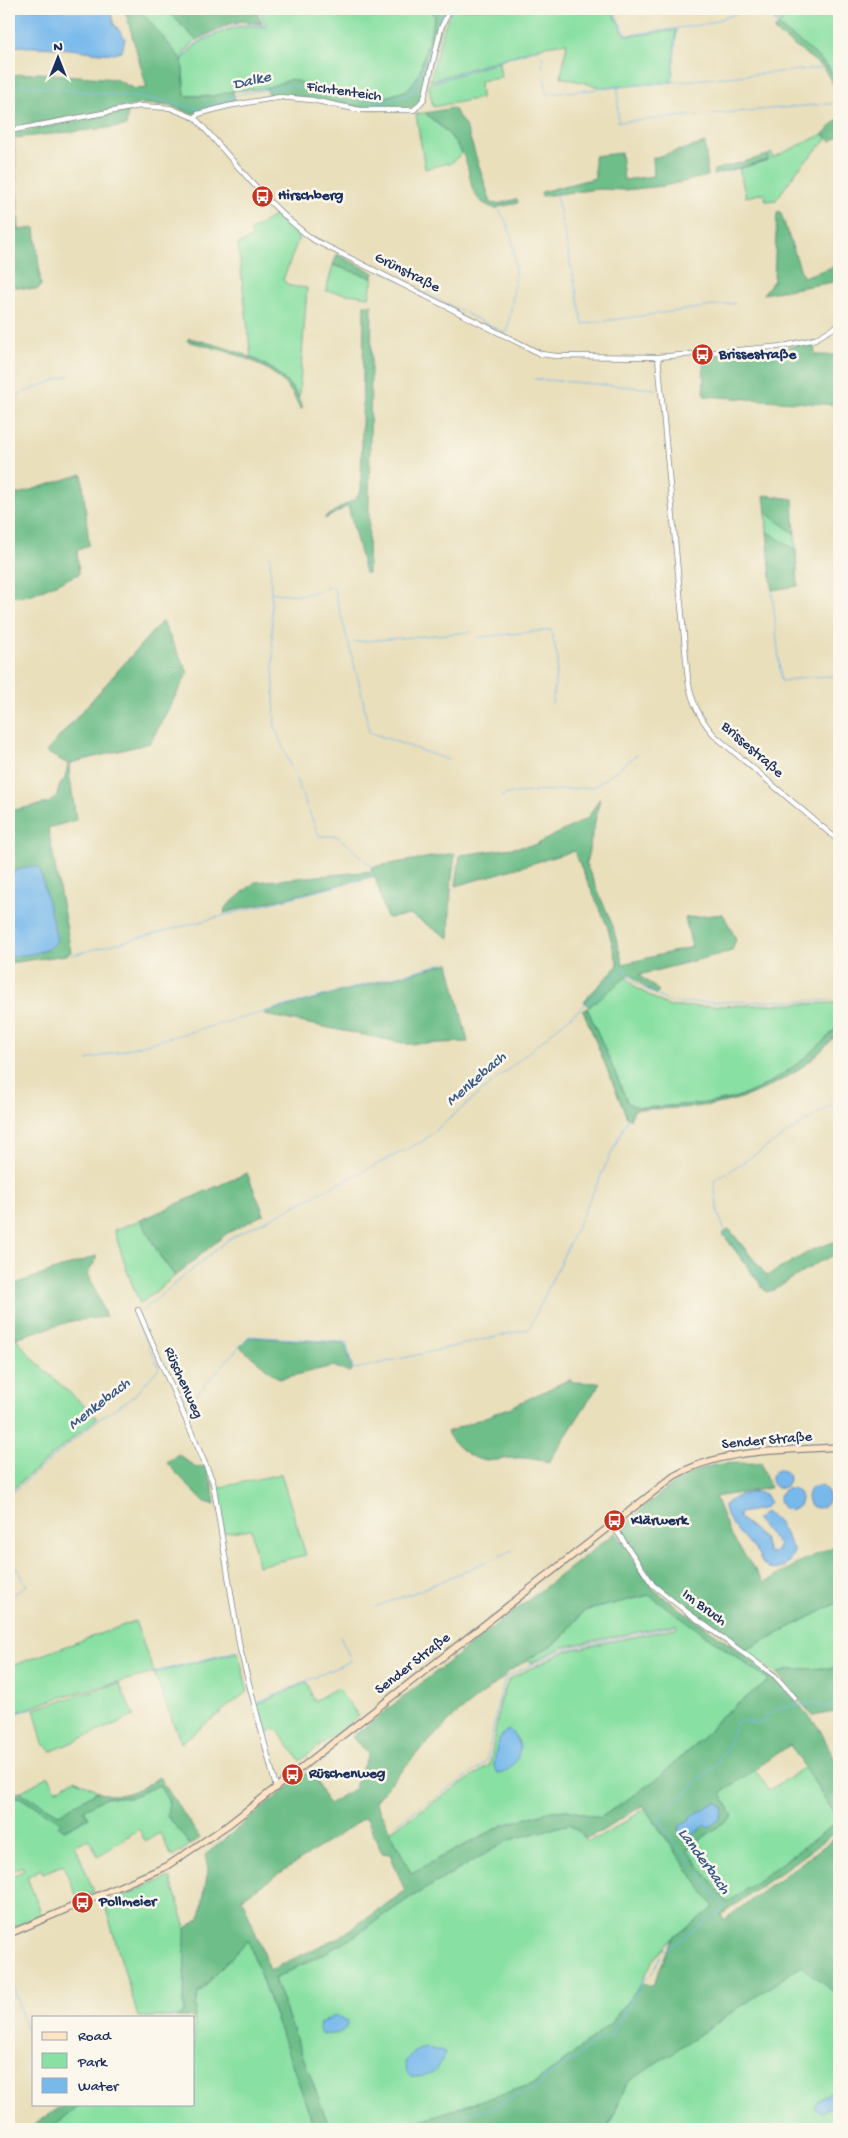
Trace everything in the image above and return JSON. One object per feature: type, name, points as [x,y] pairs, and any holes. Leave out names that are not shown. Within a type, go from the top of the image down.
[{"type":"main road","name":"Sender Straße","points":[[9,1934],[167,1866],[228,1825],[674,1476],[704,1461],[734,1455],[839,1447]]},
{"type":"street","name":"Fichtenteich","points":[[195,118],[198,114],[228,106],[280,97],[312,100],[360,110],[414,110],[424,99],[441,28],[450,9]]},
{"type":"street","name":"Grünstraße","points":[[9,131],[140,106],[170,108],[195,118],[280,211],[297,228],[314,240],[541,354],[556,356],[658,357],[784,346],[815,339],[839,325]]},
{"type":"street","name":"Brissestraße","points":[[658,357],[688,680],[693,703],[698,715],[715,736],[839,841]]},
{"type":"street","name":"Rüschenweg","points":[[138,1310],[212,1482],[240,1649],[276,1787]]},
{"type":"street","name":"Im Bruch","points":[[612,1524],[653,1585],[687,1612],[767,1669],[794,1698]]},
{"type":"green space","points":[[124,9],[166,9],[196,40],[184,53],[183,60],[197,44],[224,31],[241,26],[266,27],[259,9],[430,9],[435,15],[420,71],[415,81],[405,91],[383,98],[320,89],[291,80],[266,88],[233,91],[214,96],[185,96],[182,60],[140,11],[126,14]]},
{"type":"green space","points":[[166,9],[256,9],[262,24],[241,21],[226,25],[196,40]]},
{"type":"green space","points":[[430,9],[448,9],[440,29],[421,99],[412,108],[367,109],[305,98],[270,97],[266,88],[291,79],[320,89],[383,98],[405,91],[415,81],[420,71],[435,16]]},
{"type":"green space","points":[[452,9],[611,9],[623,32],[628,36],[676,30],[672,82],[604,88],[561,77],[567,43],[544,46],[430,81],[443,30]]},
{"type":"green space","points":[[767,9],[799,9],[777,23]]},
{"type":"green space","points":[[803,9],[839,9],[839,84],[828,66],[793,40],[778,25]]},
{"type":"green space","points":[[140,10],[182,60],[185,96],[214,96],[233,91],[235,102],[192,114],[171,106],[143,104],[9,128],[9,75],[40,73],[115,79],[135,89],[147,88],[126,14]]},
{"type":"green space","points":[[778,25],[825,64],[837,84],[839,95],[823,67],[774,31]]},
{"type":"green space","points":[[499,62],[501,78],[480,81],[481,98],[433,107],[428,84]]},
{"type":"green space","points":[[453,108],[467,129],[491,203],[497,204],[517,199],[518,203],[496,209],[479,199],[474,193],[466,162],[455,141],[425,113]]},
{"type":"green space","points":[[128,111],[126,126],[14,138],[19,230],[35,228],[41,286],[37,290],[9,286],[11,244],[9,134]]},
{"type":"green space","points":[[425,113],[449,134],[462,153],[449,165],[448,163],[425,169],[416,114]]},
{"type":"green space","points":[[839,118],[839,136],[831,141],[823,134]]},
{"type":"green space","points":[[823,134],[828,138],[798,169],[776,200],[766,201],[764,193],[746,197],[739,169],[768,160],[768,155],[772,153],[772,158]]},
{"type":"green space","points":[[705,143],[708,176],[664,186],[624,190],[598,189],[542,196],[541,192],[595,178],[594,156],[621,153],[624,180],[654,176],[653,158]]},
{"type":"green space","points":[[768,155],[768,160],[713,175],[714,170]]},
{"type":"green space","points":[[780,211],[803,277],[839,265],[839,281],[763,294],[774,280],[777,212]]},
{"type":"green space","points":[[277,214],[300,235],[283,280],[290,286],[307,288],[299,397],[278,374],[265,364],[251,357],[238,244],[252,237],[250,231]]},
{"type":"green space","points":[[337,254],[374,273],[373,278],[333,265]]},
{"type":"green space","points":[[333,265],[373,278],[369,297],[326,291]]},
{"type":"green space","points":[[364,305],[372,305],[368,573],[365,573],[348,506],[325,519],[325,517],[355,499],[361,491]]},
{"type":"green space","points":[[189,338],[240,353],[271,369],[284,379],[295,392],[303,408],[300,409],[292,393],[281,380],[268,370],[237,355],[187,341]]},
{"type":"green space","points":[[814,341],[815,355],[839,355],[839,405],[704,396],[703,356],[785,348]]},
{"type":"green space","points":[[82,474],[89,545],[77,551],[79,574],[30,595],[9,597],[9,497]]},
{"type":"green space","points":[[764,495],[793,499],[795,534],[766,512]]},
{"type":"green space","points":[[766,512],[795,534],[796,551],[767,531]]},
{"type":"green space","points":[[767,531],[796,551],[798,586],[772,590]]},
{"type":"green space","points":[[162,621],[188,673],[150,743],[71,763],[69,771],[76,820],[48,828],[71,952],[66,955],[9,963],[9,957],[45,951],[48,905],[41,874],[9,878],[9,811],[49,803],[57,795],[60,785],[65,779],[68,764],[46,752]]},
{"type":"green space","points":[[600,798],[586,864],[612,924],[623,964],[692,947],[685,918],[723,914],[736,939],[732,951],[639,975],[659,991],[656,994],[630,974],[589,1007],[584,1001],[618,965],[607,925],[574,851],[456,886],[460,855],[535,845],[588,818]]},
{"type":"green space","points":[[455,853],[451,887],[449,938],[411,915],[389,918],[386,916],[375,876],[224,913],[225,908],[255,882],[373,871],[371,867]]},
{"type":"green space","points":[[449,963],[468,1042],[408,1044],[265,1015],[265,1012]]},
{"type":"green space","points":[[626,977],[636,988],[670,1007],[839,1003],[839,1025],[806,1057],[779,1077],[751,1092],[712,1102],[637,1107],[628,1103],[587,1008]]},
{"type":"green space","points":[[587,1008],[628,1103],[637,1107],[712,1102],[751,1092],[779,1077],[806,1057],[839,1025],[839,1032],[809,1062],[767,1088],[747,1096],[706,1106],[635,1109],[630,1119],[627,1118],[583,1010]]},
{"type":"green space","points":[[247,1173],[264,1214],[226,1234],[175,1276],[160,1256],[141,1220]]},
{"type":"green space","points":[[141,1220],[160,1256],[175,1276],[140,1304],[114,1230]]},
{"type":"green space","points":[[729,1229],[767,1276],[812,1250],[839,1240],[839,1253],[819,1262],[774,1290],[766,1292],[723,1234]]},
{"type":"green space","points":[[96,1256],[96,1260],[88,1273],[106,1317],[72,1321],[15,1338],[9,1325],[9,1286]]},
{"type":"green space","points":[[9,1325],[17,1339],[49,1375],[97,1418],[9,1492]]},
{"type":"green space","points":[[250,1337],[345,1343],[352,1371],[348,1372],[333,1366],[279,1379],[240,1347]]},
{"type":"green space","points":[[570,1379],[572,1382],[600,1383],[549,1462],[523,1458],[491,1461],[478,1459],[462,1450],[453,1442],[447,1432],[511,1407]]},
{"type":"green space","points":[[178,1454],[196,1468],[205,1466],[212,1483],[215,1505],[203,1501],[167,1463]]},
{"type":"green space","points":[[761,1463],[770,1488],[715,1497],[730,1534],[764,1583],[802,1561],[839,1544],[839,1602],[744,1651],[657,1584],[619,1530],[666,1489],[692,1473],[722,1464]]},
{"type":"green space","points":[[281,1474],[306,1555],[258,1566],[251,1529],[224,1533],[217,1488]]},
{"type":"green space","points":[[616,1532],[654,1590],[774,1676],[819,1728],[839,1765],[839,1820],[790,1745],[721,1793],[733,1816],[687,1849],[727,1903],[839,1821],[839,1830],[721,1915],[724,1920],[839,1835],[839,1996],[801,1966],[627,2083],[607,2129],[393,2129],[533,2084],[610,2024],[641,1984],[653,1985],[673,1938],[714,1907],[643,1805],[602,1831],[586,1838],[570,1824],[509,1840],[408,1899],[344,1943],[274,1979],[330,2129],[315,2129],[248,1940],[198,1993],[195,2016],[178,2016],[184,2011],[185,1932],[186,1928],[200,1918],[208,1870],[205,1855],[311,1769],[328,1804],[354,1789],[368,1754],[352,1737]],"holes":[[[649,1595],[769,1680],[718,1719],[709,1732],[657,1779],[600,1818],[568,1810],[552,1811],[503,1825],[411,1873],[375,1801],[419,1751],[456,1715],[508,1672],[560,1640],[584,1611]],[[366,1817],[382,1853],[390,1854],[405,1891],[341,1936],[270,1970],[242,1898]]]},
{"type":"green space","points":[[649,1595],[769,1680],[718,1719],[709,1732],[657,1779],[600,1818],[568,1810],[552,1811],[503,1825],[411,1874],[390,1831],[490,1765],[500,1702],[509,1679],[566,1651],[677,1628],[676,1624],[563,1647],[531,1663],[528,1659],[560,1640],[584,1611]]},
{"type":"green space","points":[[839,1602],[839,1668],[789,1669],[777,1674],[744,1651]]},
{"type":"green space","points":[[135,1621],[154,1673],[65,1696],[9,1715],[9,1667]]},
{"type":"green space","points":[[238,1652],[248,1691],[181,1743],[154,1673]]},
{"type":"green space","points":[[839,1668],[839,1711],[813,1716],[777,1674],[789,1669]]},
{"type":"green space","points":[[307,1682],[314,1701],[337,1688],[359,1716],[300,1761],[276,1728],[264,1734],[256,1705]]},
{"type":"green space","points":[[119,1683],[134,1716],[52,1751],[43,1744],[34,1709]]},
{"type":"green space","points":[[805,1767],[839,1821],[727,1904],[687,1849],[732,1816],[721,1793],[754,1768],[769,1790]]},
{"type":"green space","points":[[49,1776],[56,1790],[75,1779],[98,1791],[59,1815],[20,1792]]},
{"type":"green space","points":[[159,1777],[200,1838],[190,1845],[167,1815],[169,1802],[159,1785],[129,1798],[106,1797],[84,1810],[89,1817],[64,1830],[58,1825],[61,1822],[19,1797],[9,1798],[9,1795],[20,1792],[59,1814],[98,1791],[114,1795],[130,1793]]},
{"type":"green space","points":[[159,1785],[169,1802],[167,1815],[190,1845],[172,1857],[160,1833],[145,1841],[139,1829],[98,1856],[89,1839],[75,1845],[94,1892],[78,1899],[63,1865],[43,1873],[41,1869],[27,1877],[42,1915],[9,1929],[9,1878],[24,1870],[22,1866],[9,1873],[9,1798],[19,1797],[61,1822],[65,1830],[89,1817],[84,1810],[106,1797],[129,1798]]},
{"type":"green space","points":[[645,1809],[715,1907],[673,1938],[652,1962],[641,1984],[610,2024],[533,2084],[393,2129],[330,2129],[274,1979],[344,1943],[408,1899],[509,1840],[570,1824],[588,1841],[602,1836]]},
{"type":"green space","points":[[170,1877],[186,1928],[184,2011],[178,2016],[138,2016],[104,1902]]},
{"type":"green space","points":[[248,1939],[315,2129],[49,2129],[79,2106],[195,2106],[195,2016],[198,1994]]},
{"type":"green space","points":[[801,1966],[839,1996],[839,2129],[608,2129],[627,2083]]},
{"type":"green space","points":[[61,2106],[79,2106],[49,2129],[34,2129],[36,2123]]},
{"type":"water","points":[[9,9],[110,9],[114,24],[125,38],[122,52],[102,53],[61,48],[9,46]]},
{"type":"water","points":[[31,866],[39,868],[57,940],[48,949],[9,957],[9,878],[12,878],[14,871]]},
{"type":"water","points":[[780,1470],[786,1473],[789,1479],[786,1485],[780,1488],[774,1485],[771,1479],[774,1473]]},
{"type":"water","points":[[814,1486],[822,1486],[829,1493],[829,1501],[822,1508],[814,1508],[807,1501],[807,1493]]},
{"type":"water","points":[[786,1488],[794,1488],[801,1495],[801,1503],[794,1510],[786,1510],[779,1503],[779,1495]]},
{"type":"water","points":[[754,1492],[765,1494],[770,1503],[762,1509],[740,1513],[739,1518],[763,1537],[768,1552],[772,1553],[778,1550],[779,1545],[756,1520],[765,1512],[778,1521],[794,1551],[790,1560],[782,1568],[773,1570],[763,1564],[757,1553],[736,1530],[725,1511],[724,1505],[739,1495]]},
{"type":"water","points":[[509,1730],[518,1741],[519,1753],[515,1762],[503,1773],[499,1774],[494,1767],[496,1751],[499,1740]]},
{"type":"water","points":[[716,1802],[723,1807],[721,1818],[710,1827],[704,1825],[691,1838],[685,1837],[678,1830],[690,1817]]},
{"type":"water","points":[[335,2015],[348,2021],[345,2029],[335,2034],[323,2034],[319,2029],[320,2023]]},
{"type":"water","points":[[428,2048],[445,2053],[440,2065],[430,2074],[412,2077],[407,2072],[405,2063],[414,2052]]},
{"type":"water","points":[[831,2092],[838,2096],[835,2106],[821,2112],[814,2107],[820,2098]]},
{"type":"waterway","points":[[183,58],[201,40],[227,27],[245,24],[266,26],[259,9]]},
{"type":"waterway","name":"Dalke","points":[[9,84],[129,96],[200,109],[240,94],[290,85],[319,92],[384,102],[410,94],[430,53],[443,9]]},
{"type":"waterway","points":[[613,9],[628,35],[706,24],[750,9]]},
{"type":"waterway","points":[[766,10],[777,24],[801,9]]},
{"type":"waterway","points":[[544,76],[547,94],[672,82],[677,29]]},
{"type":"waterway","points":[[435,81],[541,48]]},
{"type":"waterway","points":[[542,55],[543,67]]},
{"type":"waterway","points":[[673,82],[821,68]]},
{"type":"waterway","name":"Dalke","points":[[411,93],[419,87]]},
{"type":"waterway","points":[[618,87],[618,122],[839,103]]},
{"type":"waterway","points":[[556,193],[583,324],[735,303]]},
{"type":"waterway","points":[[334,247],[505,333],[507,332],[512,301],[515,269],[512,238],[507,223],[499,210]]},
{"type":"waterway","points":[[9,398],[70,375]]},
{"type":"waterway","points":[[534,379],[657,389]]},
{"type":"waterway","points":[[270,556],[275,726],[319,836],[337,836],[371,865]]},
{"type":"waterway","points":[[272,593],[303,595],[333,586],[361,690],[369,732],[448,760]]},
{"type":"waterway","points":[[772,591],[781,681],[808,677],[839,676]]},
{"type":"waterway","points":[[479,637],[551,630],[558,659],[552,703]]},
{"type":"waterway","points":[[354,642],[471,632]]},
{"type":"waterway","points":[[501,797],[506,794],[594,787],[638,754]]},
{"type":"waterway","points":[[72,955],[372,877]]},
{"type":"waterway","points":[[87,1060],[444,963]]},
{"type":"waterway","name":"Menkebach","points":[[142,1311],[229,1239],[423,1141],[601,991],[623,969],[640,986],[671,1003],[839,1000]]},
{"type":"waterway","points":[[769,1287],[725,1231],[718,1213],[714,1181],[839,1100]]},
{"type":"waterway","points":[[185,1407],[249,1336],[346,1342],[353,1369],[356,1369],[529,1329],[628,1118]]},
{"type":"waterway","name":"Menkebach","points":[[9,1495],[99,1419],[134,1396],[159,1368],[137,1321],[137,1314]]},
{"type":"waterway","points":[[375,1607],[421,1590],[513,1550]]},
{"type":"waterway","points":[[9,1556],[27,1585],[9,1598]]},
{"type":"waterway","points":[[395,1824],[484,1765],[487,1761],[498,1702],[506,1677],[565,1649],[675,1626]]},
{"type":"waterway","points":[[257,1703],[351,1661],[340,1635]]},
{"type":"waterway","points":[[241,1639],[244,1654]]},
{"type":"waterway","points":[[154,1672],[237,1651]]},
{"type":"waterway","name":"Landerbach","points":[[415,2129],[433,2123],[440,2125],[460,2115],[492,2109],[497,2104],[537,2088],[541,2085],[544,2077],[554,2073],[568,2062],[573,2061],[594,2043],[612,2036],[613,2028],[618,2024],[641,1984],[651,1974],[664,1952],[723,1909],[723,1906],[662,1825],[660,1817],[718,1763],[720,1757],[725,1753],[736,1723],[741,1721],[762,1724],[766,1716],[780,1707],[809,1705],[813,1703],[824,1707],[839,1705]]},
{"type":"waterway","points":[[9,1716],[35,1707]]},
{"type":"waterway","points":[[9,1972],[26,2028],[32,2037]]},
{"type":"waterway","points":[[9,2000],[15,1994]]},
{"type":"place","name":"Hirschberg","points":[[262,196]]},
{"type":"place","name":"Brissestraße","points":[[703,355]]},
{"type":"place","name":"Klärwerk","points":[[615,1521]]},
{"type":"place","name":"Rüschenweg","points":[[293,1774]]},
{"type":"place","name":"Pollmeier","points":[[83,1902]]}]
